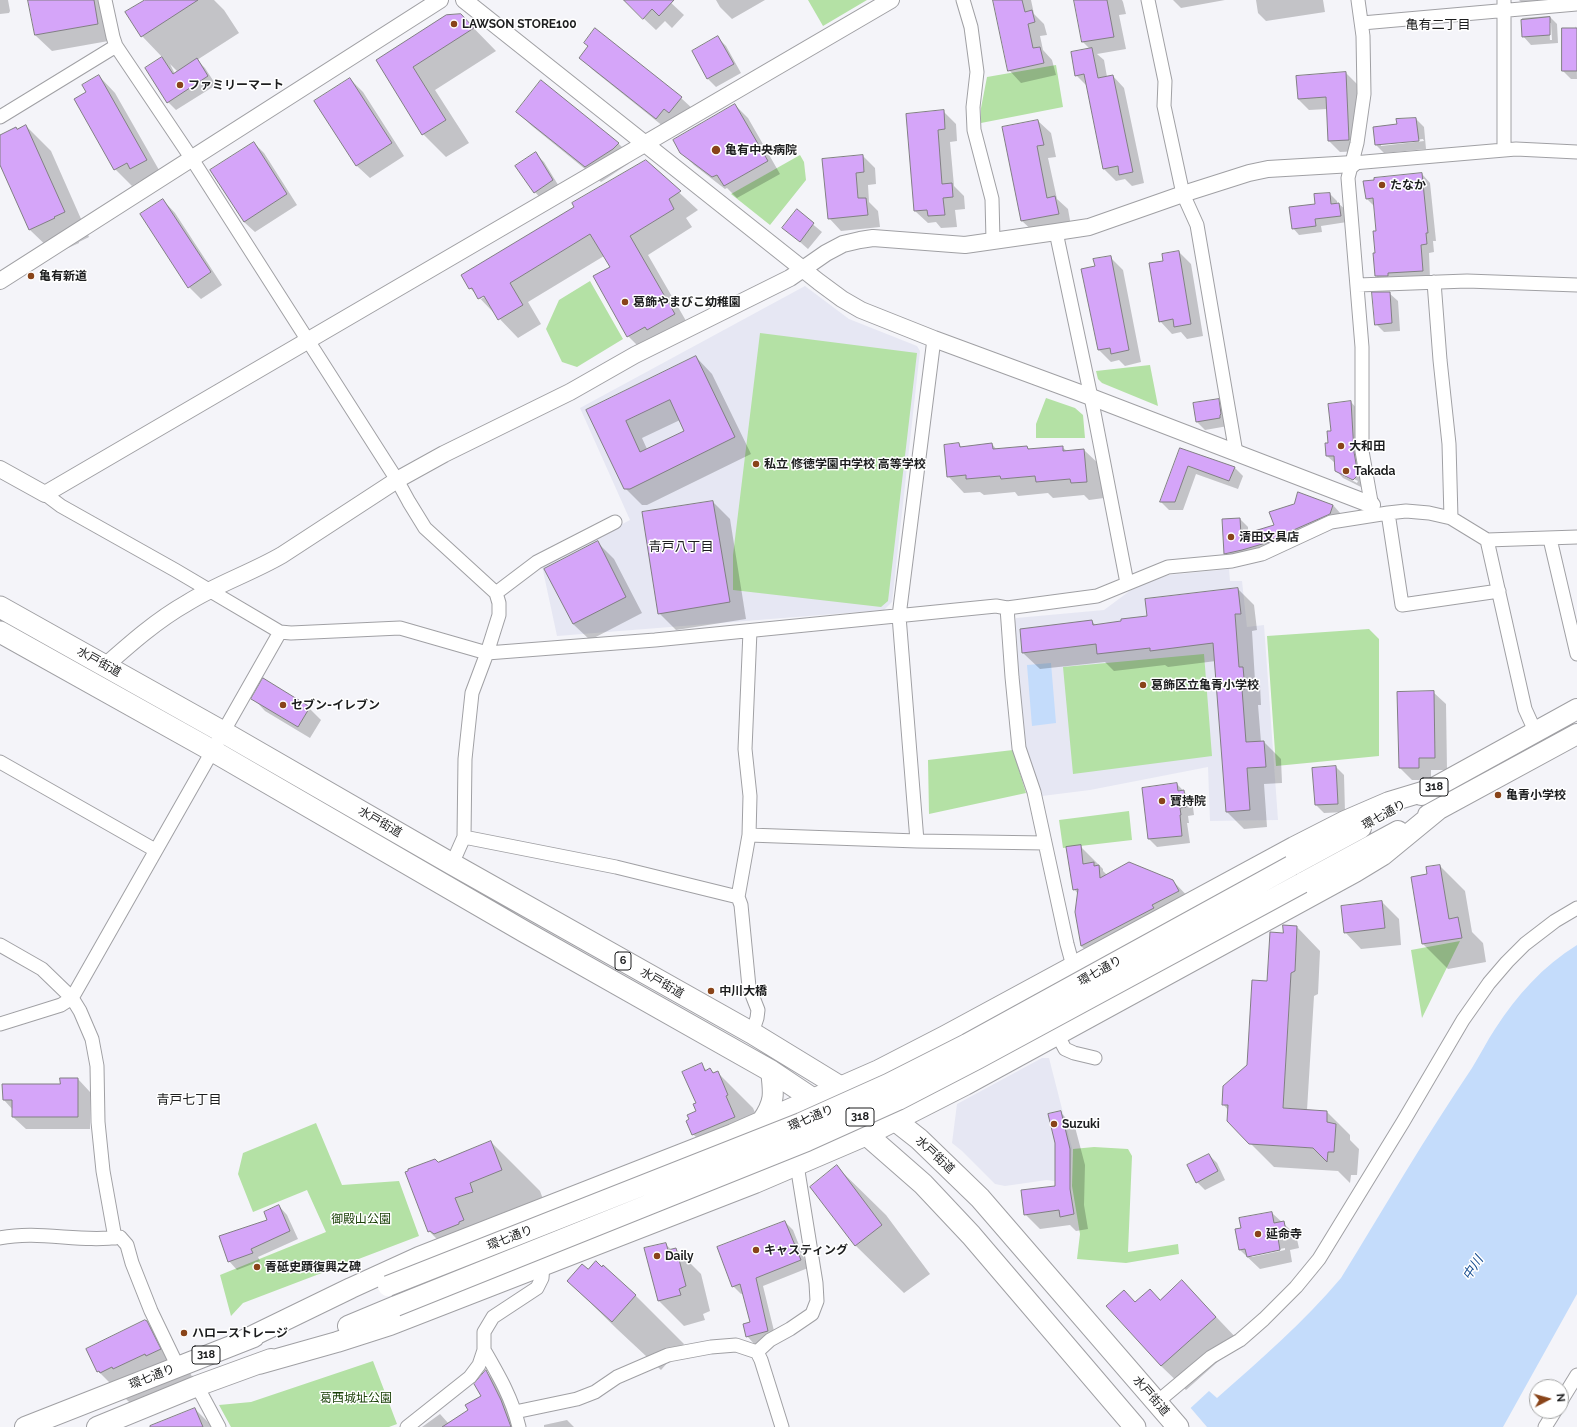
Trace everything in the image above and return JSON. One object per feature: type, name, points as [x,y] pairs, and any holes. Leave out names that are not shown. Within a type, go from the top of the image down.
[{"type":"highway","name":"水戸街道","points":[[0,607],[223,732],[752,1034],[896,1121],[919,1139],[980,1198],[1167,1415]]},
{"type":"highway","name":"水戸街道","points":[[0,632],[213,751],[525,932],[771,1071],[867,1135],[924,1184],[970,1235],[1130,1425]]},
{"type":"main road","name":"環七通り","points":[[25,1427],[801,1123],[888,1084],[967,1044],[1577,708]]},
{"type":"main road","name":"環七通り","points":[[97,1427],[197,1386],[259,1364],[396,1306],[807,1141],[898,1100],[984,1056],[1577,734]]},
{"type":"main road","points":[[242,1341],[419,1257],[733,1134],[879,1070],[1345,821],[1389,802],[1432,789]]},
{"type":"main road","points":[[259,1364],[390,1325],[755,1182],[867,1135],[965,1085],[1355,872],[1383,855],[1439,808]]},
{"type":"main road","points":[[945,1036],[930,1049],[927,1056],[939,1083],[945,1085],[965,1085]]},
{"type":"main road","points":[[762,1121],[770,1109],[773,1100],[771,1071]]},
{"type":"main road","points":[[733,1134],[745,1136],[752,1143],[760,1163],[755,1182]]},
{"type":"street","points":[[105,0],[116,46],[192,159],[397,480],[425,528],[496,593],[499,603],[499,615],[472,693],[465,759],[464,838],[452,864]]},
{"type":"street","points":[[0,281],[440,0]]},
{"type":"street","points":[[464,0],[803,270],[842,299],[861,310],[1236,453],[1372,510],[1388,513],[1406,511],[1422,512],[1451,518],[1487,540],[1577,537]]},
{"type":"street","points":[[45,494],[891,0]]},
{"type":"street","points":[[964,0],[971,27],[977,72],[972,108],[974,130],[992,199],[993,240]]},
{"type":"street","points":[[1148,0],[1165,81],[1164,106],[1183,194],[1189,204],[1197,225],[1236,453]]},
{"type":"street","points":[[1358,0],[1362,23],[1364,94],[1353,164],[1348,178],[1362,347],[1362,451],[1372,510]]},
{"type":"street","points":[[1362,23],[1504,5],[1577,4]]},
{"type":"street","points":[[1504,5],[1504,150]]},
{"type":"street","points":[[0,116],[116,46]]},
{"type":"street","points":[[105,666],[158,621],[187,602],[272,561],[397,480],[444,454],[570,392],[635,355],[790,278],[826,253],[843,244],[873,238],[965,245],[1089,227],[1183,194],[1249,173],[1268,169],[1353,164],[1516,149],[1577,152]]},
{"type":"street","points":[[1056,232],[1128,583]]},
{"type":"street","points":[[1358,285],[1467,281],[1577,285]]},
{"type":"street","points":[[1434,282],[1440,360],[1449,444],[1451,518]]},
{"type":"street","points":[[916,841],[899,616],[934,339]]},
{"type":"street","points":[[0,469],[45,494],[68,510],[280,632],[292,633],[400,628],[487,653],[750,631],[996,606],[1007,608],[1097,596],[1168,567],[1232,561],[1262,554],[1331,522],[1372,510]]},
{"type":"street","points":[[1388,513],[1402,605],[1499,591]]},
{"type":"street","points":[[496,593],[537,562],[616,522]]},
{"type":"street","points":[[1550,539],[1577,654]]},
{"type":"street","points":[[1487,540],[1525,709],[1535,731]]},
{"type":"street","points":[[1007,608],[1019,748],[1034,792],[1073,966]]},
{"type":"street","points":[[750,631],[745,749],[750,796],[749,835],[738,897],[741,905],[749,987],[758,1010],[752,1034]]},
{"type":"street","points":[[0,1024],[61,1005],[72,998],[280,632]]},
{"type":"street","points":[[0,762],[155,850]]},
{"type":"street","points":[[749,835],[916,841],[1045,843]]},
{"type":"street","points":[[464,838],[616,867],[738,897]]},
{"type":"street","points":[[1167,1415],[1211,1357],[1240,1340],[1264,1319],[1296,1288],[1319,1259],[1403,1122],[1463,1020],[1489,983],[1506,962],[1525,944],[1555,921],[1577,908]]},
{"type":"street","points":[[0,944],[42,969],[72,998],[80,1011],[92,1039],[97,1066],[98,1122],[115,1238]]},
{"type":"street","points":[[1057,1034],[1065,1049],[1094,1058]]},
{"type":"street","points":[[756,1352],[770,1340],[812,1314],[817,1301],[816,1283],[797,1165]]},
{"type":"street","points":[[0,1238],[12,1236],[120,1237],[127,1245],[132,1263],[151,1310],[178,1367]]},
{"type":"street","points":[[407,1427],[470,1378],[479,1365],[484,1350],[484,1332],[493,1317],[536,1288],[542,1278],[543,1266]]},
{"type":"street","points":[[515,1412],[577,1399],[596,1392],[617,1377],[668,1355],[711,1347],[736,1345],[756,1352],[761,1360],[782,1427]]},
{"type":"street","points":[[484,1350],[506,1387],[519,1427]]},
{"type":"street","points":[[1569,1388],[1577,1375]]},
{"type":"street","points":[[197,1386],[219,1427]]},
{"type":"shaded area","name":"私立 修徳学園中学校 高等学校","points":[[805,286],[849,319],[917,346],[920,351],[892,602],[884,610],[557,636],[542,566],[630,520],[580,408]]},
{"type":"shaded area","name":"葛飾区立亀青小学校","points":[[1229,569],[1230,581],[1242,581],[1247,627],[1264,625],[1278,820],[1210,821],[1208,767],[1090,790],[1042,796],[1022,740],[1013,629],[1016,618],[1104,610],[1139,584],[1169,575]]},
{"type":"shaded area","points":[[1042,1058],[1049,1058],[1072,1148],[1070,1184],[1047,1180],[1005,1186],[995,1184],[952,1143],[957,1104]]},
{"type":"green space","points":[[808,0],[867,0],[823,26]]},
{"type":"green space","points":[[1056,65],[1063,107],[981,123],[981,108],[987,77]]},
{"type":"green space","points":[[800,155],[804,162],[806,180],[770,225],[731,194]]},
{"type":"green space","points":[[590,281],[623,339],[577,367],[562,362],[546,329],[559,300]]},
{"type":"green space","points":[[760,333],[917,353],[888,601],[881,607],[733,590],[733,555]]},
{"type":"green space","points":[[1150,365],[1158,406],[1102,383],[1098,379],[1096,371]]},
{"type":"green space","points":[[1046,398],[1075,408],[1083,415],[1085,438],[1036,438],[1036,424]]},
{"type":"green space","points":[[1369,629],[1379,639],[1379,756],[1276,766],[1267,636]]},
{"type":"green space","points":[[1204,654],[1212,756],[1073,774],[1063,667]]},
{"type":"green space","points":[[1013,750],[1026,793],[929,814],[928,760]]},
{"type":"green space","points":[[1129,811],[1132,840],[1063,848],[1059,820]]},
{"type":"green space","points":[[1460,941],[1422,1018],[1411,950]]},
{"type":"green space","name":"御殿山公園","points":[[316,1123],[342,1185],[399,1181],[419,1236],[243,1303],[231,1316],[220,1275],[326,1232],[307,1190],[253,1212],[238,1174],[243,1153]]},
{"type":"green space","points":[[1094,1147],[1128,1149],[1132,1156],[1128,1252],[1178,1244],[1179,1254],[1126,1263],[1077,1259],[1080,1234],[1072,1186],[1073,1149]]},
{"type":"green space","name":"葛西城址公園","points":[[373,1361],[397,1424],[389,1427],[231,1427],[219,1405],[251,1402]]},
{"type":"water","points":[[1051,663],[1056,723],[1032,726],[1027,665]]},
{"type":"water","name":"中川","points":[[1577,945],[1577,1294],[1503,1427],[1170,1427],[1209,1391],[1217,1398],[1266,1355],[1297,1325],[1341,1278],[1503,1016],[1532,982],[1565,953]]},
{"type":"pier","points":[[1189,1406],[1207,1427],[1168,1427]]},
{"type":"building","points":[[28,0],[94,0],[98,24],[35,35]]},
{"type":"building","points":[[145,0],[198,0],[141,37],[125,12]]},
{"type":"building","points":[[624,0],[674,0],[659,16],[652,9],[643,19]]},
{"type":"building","points":[[993,0],[1022,0],[1025,12],[1032,10],[1035,22],[1028,24],[1033,48],[1040,47],[1044,63],[1008,71]]},
{"type":"building","points":[[1074,0],[1107,0],[1114,37],[1082,42]]},
{"type":"building","points":[[461,14],[474,28],[413,67],[446,120],[422,135],[376,60],[446,15]]},
{"type":"building","points":[[1550,17],[1550,35],[1522,37],[1521,20]]},
{"type":"building","points":[[595,28],[682,97],[669,113],[664,109],[656,119],[579,58],[588,46],[584,43]]},
{"type":"building","points":[[1562,28],[1577,28],[1577,71],[1562,71]]},
{"type":"building","points":[[718,36],[734,64],[707,79],[692,51]]},
{"type":"building","points":[[1092,48],[1098,78],[1113,75],[1133,172],[1119,175],[1118,166],[1103,169],[1084,74],[1075,76],[1071,52]]},
{"type":"building","points":[[162,57],[173,74],[197,58],[208,76],[167,103],[145,68]]},
{"type":"building","points":[[1346,72],[1349,140],[1328,141],[1326,97],[1298,99],[1296,76]]},
{"type":"building","points":[[99,75],[147,160],[130,169],[127,163],[114,170],[74,99],[86,92],[82,85]]},
{"type":"building","points":[[350,78],[392,143],[356,166],[314,101]]},
{"type":"building","points":[[541,80],[619,143],[613,149],[585,167],[516,112]]},
{"type":"building","points":[[735,104],[768,161],[724,186],[717,175],[712,177],[680,153],[673,140]]},
{"type":"building","points":[[944,110],[945,129],[938,130],[942,184],[952,183],[953,197],[943,198],[945,215],[928,216],[927,210],[914,211],[906,114]]},
{"type":"building","points":[[1416,118],[1419,141],[1375,145],[1373,127],[1397,124],[1396,119]]},
{"type":"building","points":[[1038,120],[1044,145],[1037,146],[1047,198],[1055,196],[1059,214],[1021,221],[1002,127]]},
{"type":"building","points":[[26,125],[65,212],[29,230],[0,165],[0,135],[16,127],[17,129]]},
{"type":"building","points":[[254,142],[287,194],[244,222],[210,170]]},
{"type":"building","points":[[536,152],[553,180],[534,193],[515,166]]},
{"type":"building","points":[[863,155],[864,172],[856,173],[858,198],[866,198],[868,215],[828,219],[822,159]]},
{"type":"building","points":[[646,160],[681,191],[669,199],[674,209],[630,236],[675,314],[647,330],[645,327],[627,337],[593,276],[610,267],[590,234],[510,283],[523,305],[498,320],[484,296],[478,299],[472,288],[469,289],[461,275],[574,207],[572,203]]},
{"type":"building","points":[[1422,173],[1428,233],[1426,233],[1427,244],[1421,245],[1423,271],[1388,273],[1388,276],[1375,276],[1373,231],[1376,231],[1373,198],[1366,199],[1363,181],[1374,180],[1374,178]]},
{"type":"building","points":[[1330,193],[1331,204],[1339,203],[1341,216],[1315,219],[1316,226],[1292,229],[1289,207],[1315,204],[1314,194]]},
{"type":"building","points":[[163,199],[211,272],[188,288],[140,214]]},
{"type":"building","points":[[797,209],[814,223],[800,242],[782,228]]},
{"type":"building","points":[[1179,251],[1191,324],[1174,327],[1173,319],[1159,322],[1149,263],[1163,261],[1162,254]]},
{"type":"building","points":[[1111,256],[1129,350],[1111,354],[1110,348],[1098,350],[1081,269],[1095,266],[1093,259]]},
{"type":"building","points":[[1372,292],[1390,292],[1392,323],[1375,325]]},
{"type":"building","points":[[696,356],[735,437],[630,489],[624,489],[586,410]],"holes":[[[670,400],[684,431],[640,452],[626,421]]]},
{"type":"building","points":[[1219,399],[1221,414],[1220,418],[1196,422],[1193,403]]},
{"type":"building","points":[[1351,401],[1354,452],[1358,475],[1353,480],[1335,471],[1334,456],[1326,456],[1325,443],[1328,443],[1327,431],[1331,431],[1328,404]]},
{"type":"building","points":[[959,443],[960,447],[992,443],[993,449],[1027,446],[1028,449],[1063,446],[1063,451],[1084,449],[1087,482],[1071,483],[1070,479],[1036,482],[1035,476],[1001,479],[1000,476],[966,479],[966,475],[947,477],[944,445]]},
{"type":"building","points":[[1180,448],[1235,467],[1229,481],[1188,466],[1175,502],[1160,502]]},
{"type":"building","points":[[1298,492],[1333,505],[1330,514],[1269,542],[1224,554],[1222,519],[1240,518],[1241,535],[1274,525],[1269,512],[1294,504]]},
{"type":"building","points":[[713,501],[730,602],[658,614],[642,512]]},
{"type":"building","points":[[598,541],[626,597],[573,624],[544,569]]},
{"type":"building","points":[[1238,588],[1241,614],[1235,614],[1239,667],[1243,667],[1245,689],[1242,689],[1246,742],[1264,741],[1266,767],[1247,768],[1250,810],[1226,812],[1213,643],[1150,651],[1150,648],[1097,654],[1096,644],[1022,653],[1020,629],[1092,620],[1093,625],[1121,621],[1121,619],[1147,616],[1145,599]]},
{"type":"building","points":[[263,678],[310,707],[298,727],[251,699]]},
{"type":"building","points":[[1434,691],[1435,758],[1419,758],[1419,768],[1399,768],[1397,692]]},
{"type":"building","points":[[1336,766],[1338,804],[1315,805],[1312,768]]},
{"type":"building","points":[[1177,783],[1178,791],[1184,790],[1186,807],[1180,808],[1182,836],[1148,839],[1142,788]]},
{"type":"building","points":[[1081,845],[1083,864],[1094,862],[1094,866],[1099,865],[1100,878],[1129,862],[1173,880],[1179,891],[1152,905],[1154,908],[1081,946],[1075,912],[1078,889],[1073,890],[1066,847]]},
{"type":"building","points":[[1440,865],[1449,919],[1458,917],[1462,938],[1422,944],[1411,877],[1427,874],[1426,867]]},
{"type":"building","points":[[1382,901],[1385,928],[1344,933],[1341,906]]},
{"type":"building","points":[[1283,925],[1297,926],[1295,971],[1291,973],[1283,1108],[1327,1111],[1327,1122],[1336,1124],[1334,1152],[1328,1152],[1327,1162],[1313,1148],[1249,1144],[1227,1121],[1228,1105],[1222,1105],[1223,1086],[1247,1065],[1252,980],[1267,981],[1270,932],[1283,933]]},
{"type":"building","points":[[702,1063],[705,1071],[710,1068],[713,1073],[718,1071],[735,1117],[692,1135],[686,1121],[689,1119],[687,1115],[696,1111],[693,1104],[696,1103],[682,1072]]},
{"type":"building","points":[[60,1078],[78,1078],[78,1117],[12,1117],[12,1100],[3,1100],[2,1084],[60,1084]]},
{"type":"building","points":[[1061,1111],[1070,1149],[1070,1189],[1074,1214],[1060,1217],[1059,1210],[1024,1215],[1021,1190],[1055,1186],[1055,1143],[1048,1114]]},
{"type":"building","points":[[491,1141],[502,1170],[470,1183],[473,1192],[455,1198],[464,1220],[459,1222],[459,1224],[434,1234],[430,1231],[428,1232],[405,1172],[408,1171],[408,1169],[435,1159],[438,1162]]},
{"type":"building","points":[[1209,1154],[1218,1171],[1196,1183],[1187,1165]]},
{"type":"building","points":[[837,1165],[882,1225],[855,1246],[810,1187]]},
{"type":"building","points":[[279,1205],[290,1231],[251,1249],[253,1253],[228,1262],[219,1236],[267,1220],[264,1212]]},
{"type":"building","points":[[1272,1212],[1274,1223],[1284,1221],[1287,1236],[1278,1238],[1280,1250],[1247,1257],[1245,1249],[1239,1250],[1235,1229],[1241,1228],[1239,1218]]},
{"type":"building","points":[[785,1221],[801,1260],[756,1278],[768,1331],[746,1337],[743,1324],[750,1322],[740,1284],[732,1287],[717,1247]]},
{"type":"building","points":[[666,1243],[668,1250],[676,1248],[686,1286],[679,1289],[681,1295],[658,1301],[644,1248]]},
{"type":"building","points":[[596,1261],[602,1267],[603,1265],[636,1295],[612,1322],[567,1281],[582,1264],[588,1269]]},
{"type":"building","points":[[1182,1280],[1216,1317],[1161,1366],[1106,1306],[1124,1290],[1135,1302],[1150,1289],[1160,1300]]},
{"type":"building","points":[[145,1320],[147,1321],[161,1349],[146,1356],[145,1354],[113,1369],[112,1367],[100,1373],[99,1371],[97,1372],[86,1349]]},
{"type":"building","points":[[486,1370],[501,1400],[511,1427],[442,1427],[468,1410],[465,1405],[481,1396],[474,1384]]},
{"type":"building","points":[[195,1408],[203,1427],[150,1427],[150,1426]]},
{"type":"place","name":"LAWSON STORE100","points":[[454,24]]},
{"type":"place","name":"ファミリーマート","points":[[180,85]]},
{"type":"place","name":"亀有中央病院","points":[[716,150]]},
{"type":"place","name":"たなか","points":[[1382,185]]},
{"type":"place","name":"亀有新道","points":[[31,276]]},
{"type":"place","name":"葛飾やまびこ幼稚園","points":[[625,302]]},
{"type":"place","name":"大和田","points":[[1341,446]]},
{"type":"place","name":"私立 修徳学園中学校 高等学校","points":[[756,464]]},
{"type":"place","name":"Takada","points":[[1346,471]]},
{"type":"place","name":"清田文具店","points":[[1231,537]]},
{"type":"place","name":"葛飾区立亀青小学校","points":[[1143,685]]},
{"type":"place","name":"セブン-イレブン","points":[[283,705]]},
{"type":"place","name":"亀青小学校","points":[[1498,795]]},
{"type":"place","name":"寶持院","points":[[1162,801]]},
{"type":"place","name":"中川大橋","points":[[711,991]]},
{"type":"place","name":"Suzuki","points":[[1054,1124]]},
{"type":"place","name":"延命寺","points":[[1258,1234]]},
{"type":"place","name":"キャスティング","points":[[756,1250]]},
{"type":"place","name":"Daily","points":[[657,1256]]},
{"type":"place","name":"青砥史蹟復興之碑","points":[[257,1267]]},
{"type":"place","name":"ハローストレージ","points":[[184,1333]]},
{"type":"district","name":"亀有二丁目","points":[[1438,25]]},
{"type":"district","name":"青戸八丁目","points":[[681,547]]},
{"type":"district","name":"青戸七丁目","points":[[189,1100]]}]
